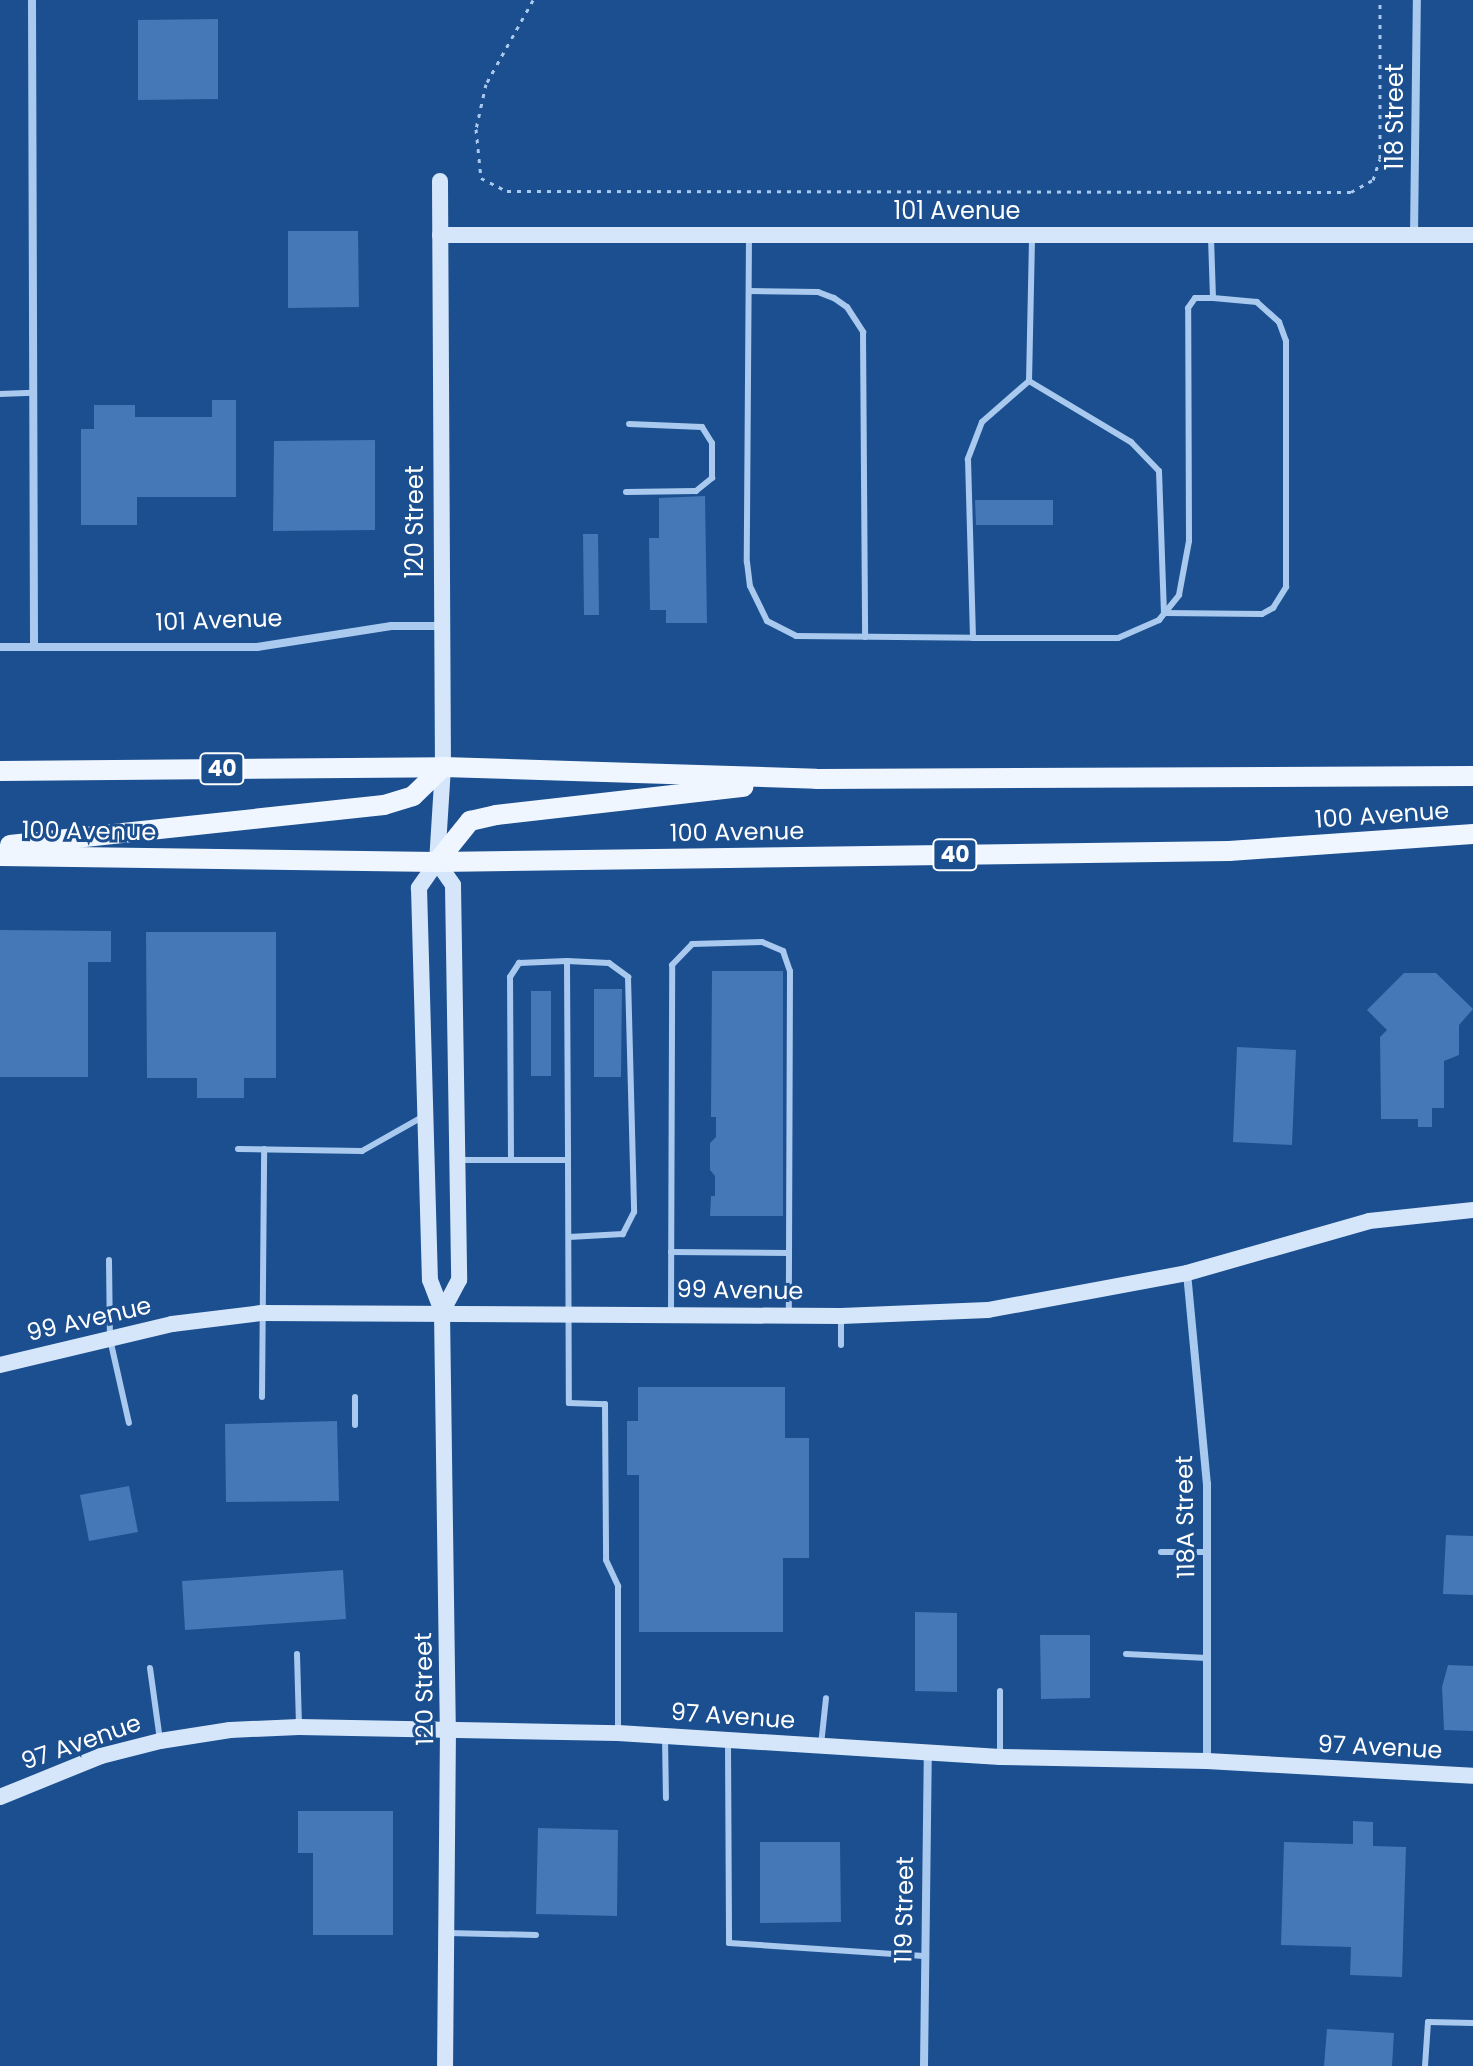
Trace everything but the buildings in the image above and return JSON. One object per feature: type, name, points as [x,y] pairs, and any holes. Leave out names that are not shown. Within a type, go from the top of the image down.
[{"type":"main road","name":"100 Avenue","points":[[0,771],[443,767],[816,779],[1473,776]]},
{"type":"main road","points":[[0,847],[384,805],[413,796],[443,767]]},
{"type":"main road","points":[[437,862],[470,821],[496,815],[816,779]]},
{"type":"main road","name":"100 Avenue","points":[[0,856],[437,862],[1229,851],[1473,834]]},
{"type":"street","points":[[32,0],[34,646]]},
{"type":"street","name":"118 Street","points":[[1414,235],[1417,0]]},
{"type":"street","name":"120 Street","points":[[440,181],[439,626],[443,767],[437,862],[419,888],[430,1280],[442,1312],[448,1728],[445,2066]]},
{"type":"street","name":"101 Avenue","points":[[440,235],[1473,235]]},
{"type":"street","name":"101 Avenue","points":[[0,647],[257,647],[391,626],[439,626]]},
{"type":"street","name":"120 Street","points":[[437,862],[453,885],[459,1280],[442,1312]]},
{"type":"street","name":"99 Avenue","points":[[0,1365],[172,1324],[262,1313],[569,1311],[841,1316],[988,1310],[1187,1273],[1369,1221],[1473,1210]]},
{"type":"street","name":"118A Street","points":[[1187,1273],[1202,1413],[1207,1552],[1207,1761]]},
{"type":"street","name":"97 Avenue","points":[[0,1797],[101,1756],[160,1741],[230,1730],[299,1727],[618,1733],[928,1754],[1207,1761],[1473,1776]]},
{"type":"street","name":"119 Street","points":[[924,2066],[928,1754]]},
{"type":"lane","points":[[749,235],[750,586],[767,621],[781,632],[865,637],[1118,638],[1142,630],[1164,613],[1179,595],[1189,541],[1188,308],[1195,298],[1257,302],[1279,322],[1286,341],[1286,587],[1273,608],[1262,614],[1164,613]]},
{"type":"lane","points":[[973,638],[972,440],[982,422],[1029,381],[1032,235]]},
{"type":"lane","points":[[1211,235],[1213,298]]},
{"type":"lane","points":[[749,291],[818,292],[847,307],[863,332],[865,637]]},
{"type":"lane","points":[[1029,381],[1131,442],[1159,471],[1164,613]]},
{"type":"lane","points":[[0,394],[33,393]]},
{"type":"lane","points":[[626,492],[696,491],[712,478],[712,443],[702,427],[629,424]]},
{"type":"lane","points":[[671,1313],[672,965],[692,944],[762,942],[783,951],[790,971],[789,1315]]},
{"type":"lane","points":[[511,1160],[512,969],[528,961],[609,963],[628,977],[634,1212],[623,1234],[569,1237]]},
{"type":"lane","points":[[567,961],[569,1403],[605,1404],[606,1560],[618,1586],[618,1733]]},
{"type":"lane","points":[[238,1149],[362,1151],[424,1116]]},
{"type":"lane","points":[[262,1397],[264,1149]]},
{"type":"lane","points":[[457,1160],[568,1160]]},
{"type":"lane","points":[[671,1252],[789,1253]]},
{"type":"lane","points":[[109,1260],[110,1339],[129,1423]]},
{"type":"lane","points":[[841,1316],[841,1345]]},
{"type":"lane","points":[[355,1397],[355,1425]]},
{"type":"lane","points":[[1161,1552],[1207,1552]]},
{"type":"lane","points":[[297,1654],[299,1727]]},
{"type":"lane","points":[[1126,1654],[1207,1658]]},
{"type":"lane","points":[[150,1668],[160,1741]]},
{"type":"lane","points":[[1000,1691],[1000,1757]]},
{"type":"lane","points":[[821,1745],[826,1698]]},
{"type":"lane","points":[[665,1735],[666,1798]]},
{"type":"lane","points":[[728,1739],[729,1943],[924,1956]]},
{"type":"lane","points":[[448,1933],[536,1935]]},
{"type":"lane","points":[[1425,2066],[1428,2022],[1473,2023]]},
{"type":"path","points":[[533,0],[486,84],[476,129],[481,178],[507,191],[1351,192],[1373,180],[1380,159],[1380,0]]}]
